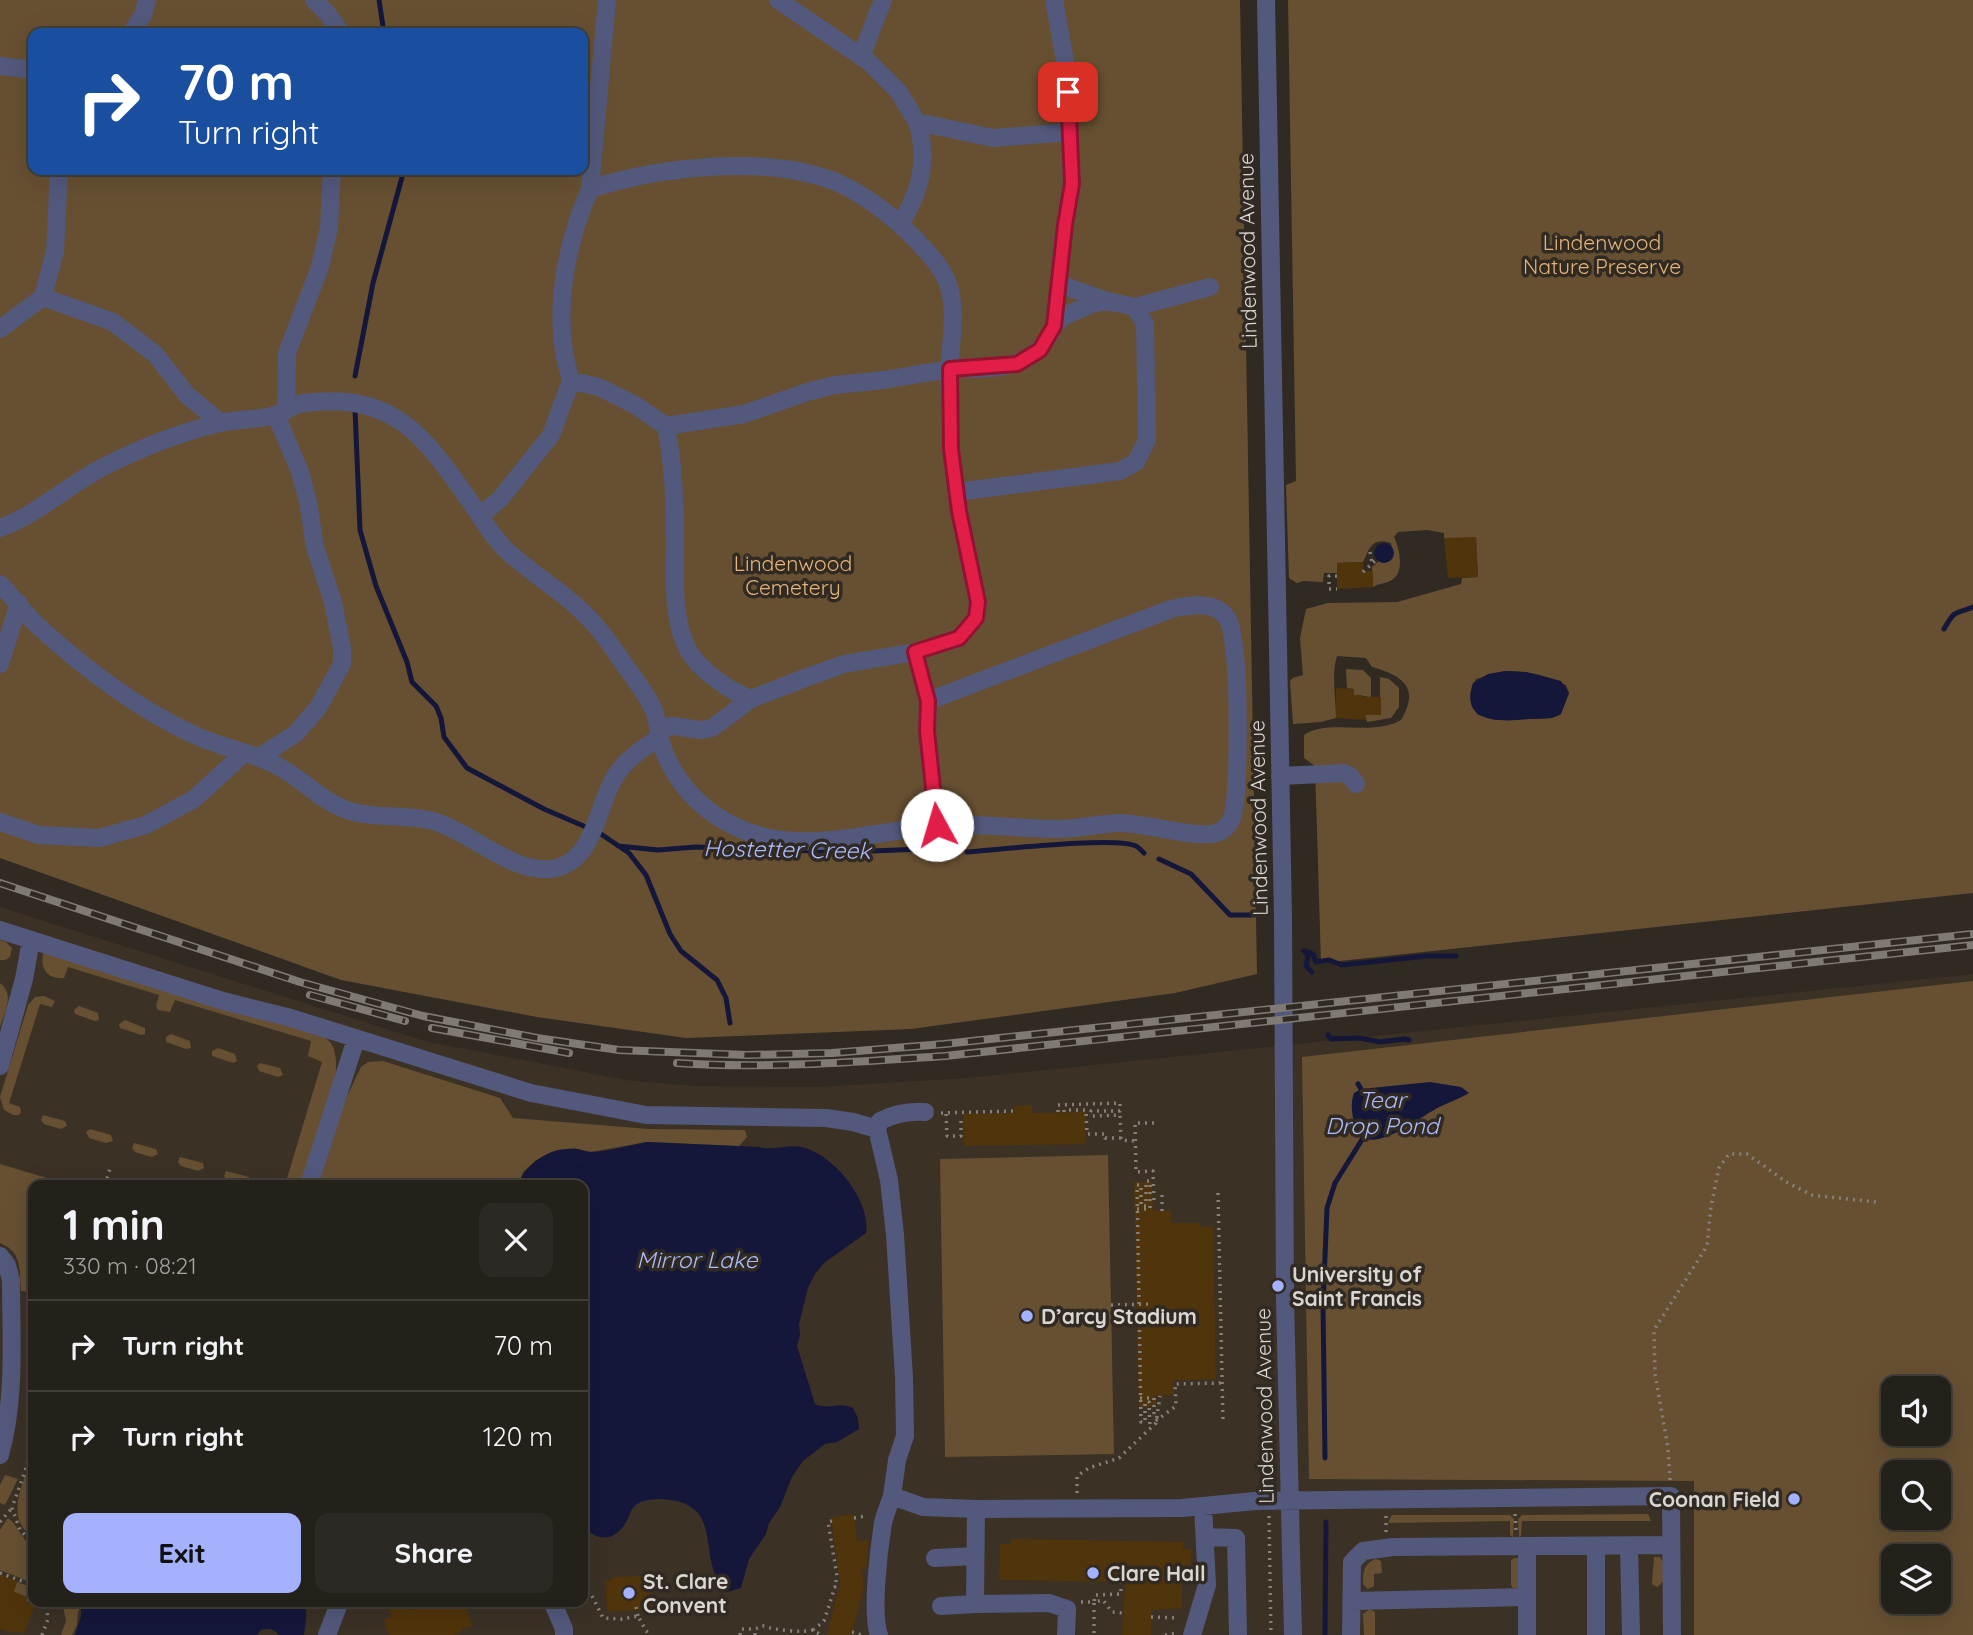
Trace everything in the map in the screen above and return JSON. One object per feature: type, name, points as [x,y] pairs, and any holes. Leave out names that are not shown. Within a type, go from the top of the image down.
[{"type":"street","points":[[134,28],[143,15],[147,0]]},
{"type":"street","points":[[314,0],[337,28]]},
{"type":"street","points":[[480,516],[502,498],[551,435],[571,381],[563,344],[565,281],[572,239],[590,189],[607,0]]},
{"type":"street","points":[[778,0],[861,57],[898,91],[917,122],[923,152],[922,178],[914,203],[900,224]]},
{"type":"street","points":[[861,57],[883,0]]},
{"type":"street","points":[[1054,326],[1072,184],[1068,72],[1055,0]]},
{"type":"street","name":"Lindenwood Avenue","points":[[1266,0],[1293,1635]]},
{"type":"street","points":[[0,66],[28,69]]},
{"type":"street","points":[[917,122],[993,138],[1069,132]]},
{"type":"street","points":[[0,584],[37,625],[102,678],[189,733],[277,765],[331,803],[352,812],[436,822],[457,830],[518,864],[534,869],[548,869],[569,863],[579,855],[617,773],[659,732],[673,726],[701,730],[712,728],[751,699],[844,664],[915,652],[959,638],[976,618],[978,602],[951,449],[952,301],[944,274],[932,258],[900,224],[858,194],[835,182],[810,174],[777,169],[715,166],[642,174],[590,189]]},
{"type":"street","points":[[0,329],[43,297],[55,251],[59,175]]},
{"type":"street","points":[[0,822],[38,835],[99,838],[146,825],[194,799],[251,755],[295,734],[318,708],[342,664],[342,648],[333,602],[315,547],[308,502],[281,413],[287,353],[320,267],[329,227],[332,175]]},
{"type":"street","points":[[1059,284],[1107,301],[1135,307],[1210,287]]},
{"type":"street","points":[[43,297],[113,322],[155,354],[187,395],[221,423]]},
{"type":"street","points":[[571,381],[599,387],[635,405],[666,426],[744,414],[835,385],[950,369],[1017,364],[1040,350],[1054,326],[1064,316],[1092,304],[1107,301]]},
{"type":"street","points":[[957,492],[1120,471],[1136,462],[1147,440],[1145,324],[1135,307]]},
{"type":"street","points":[[0,528],[49,503],[103,467],[173,438],[221,423],[281,413],[299,403],[363,404],[388,413],[423,438],[508,552],[595,624],[649,701],[663,749],[682,785],[696,801],[725,822],[755,835],[799,841],[937,825],[1063,829],[1139,823],[1200,835],[1216,834],[1226,827],[1234,809],[1237,704],[1235,645],[1230,621],[1226,615],[1213,608],[1189,604],[1171,609],[928,701]]},
{"type":"street","points":[[666,426],[672,456],[677,621],[689,652],[699,664],[735,693],[751,699]]},
{"type":"street","points":[[0,664],[19,603]]},
{"type":"street","points":[[915,652],[928,701],[927,731],[937,825]]},
{"type":"street","points":[[1280,776],[1344,773],[1356,784]]},
{"type":"street","points":[[0,930],[531,1093],[646,1115],[826,1118],[877,1129]]},
{"type":"street","points":[[0,1066],[24,979],[31,940]]},
{"type":"street","points":[[311,1180],[356,1039]]},
{"type":"street","points":[[879,1635],[876,1606],[883,1521],[892,1496],[897,1460],[905,1436],[895,1235],[889,1180],[877,1129],[880,1121],[887,1118],[913,1111],[925,1112]]},
{"type":"street","points":[[0,1256],[7,1265],[11,1280],[12,1372],[11,1403],[0,1455]]},
{"type":"street","points":[[892,1496],[923,1507],[976,1509],[1203,1506],[1255,1501],[1671,1496],[1672,1635]]},
{"type":"street","points":[[1192,1635],[1207,1585],[1203,1506]]},
{"type":"street","points":[[975,1604],[976,1509]]},
{"type":"street","points":[[1205,1537],[1236,1538],[1238,1635]]},
{"type":"street","points":[[1352,1635],[1352,1562],[1363,1550],[1521,1542],[1596,1546],[1671,1545]]},
{"type":"street","points":[[1521,1542],[1527,1597],[1527,1635]]},
{"type":"street","points":[[1596,1546],[1597,1635]]},
{"type":"street","points":[[1629,1546],[1631,1635]]},
{"type":"street","points":[[935,1558],[975,1556]]},
{"type":"street","points":[[1352,1601],[1527,1597]]},
{"type":"street","points":[[941,1606],[1049,1603],[1067,1609],[1066,1635]]},
{"type":"street","points":[[327,1635],[338,1607]]},
{"type":"street","points":[[555,1607],[564,1635]]},
{"type":"path","points":[[1370,552],[1371,564]]},
{"type":"path","points":[[1363,572],[1377,559]]},
{"type":"path","points":[[1329,595],[1329,576],[1337,576]]},
{"type":"path","points":[[1329,589],[1337,589]]},
{"type":"path","points":[[1058,1112],[1058,1105],[1120,1103],[1120,1111],[1091,1111],[1092,1116],[1120,1115],[1121,1138]]},
{"type":"path","points":[[1064,1112],[1086,1110],[1087,1133],[1105,1133],[1105,1139],[1135,1140]]},
{"type":"path","points":[[963,1118],[961,1136],[947,1136],[946,1114],[1013,1111]]},
{"type":"path","points":[[1137,1209],[1150,1209],[1153,1171],[1136,1172],[1135,1123],[1154,1123]]},
{"type":"path","points":[[1671,1496],[1668,1448],[1655,1374],[1654,1330],[1707,1246],[1711,1206],[1719,1168],[1728,1154],[1746,1154],[1788,1184],[1812,1195],[1875,1202]]},
{"type":"path","points":[[107,1180],[111,1166]]},
{"type":"path","points":[[1150,1428],[1149,1402],[1145,1402],[1145,1422],[1141,1422],[1137,1185],[1141,1185],[1142,1206],[1146,1206],[1146,1181],[1150,1181],[1152,1202]]},
{"type":"path","points":[[1218,1193],[1223,1421]]},
{"type":"path","points":[[1162,1195],[1162,1211]]},
{"type":"path","points":[[1152,1202],[1162,1202]]},
{"type":"path","points":[[1111,1305],[1151,1304]]},
{"type":"path","points":[[1077,1493],[1077,1476],[1089,1468],[1119,1458],[1157,1420],[1176,1406],[1175,1384],[1222,1383]]},
{"type":"path","points":[[1157,1420],[1160,1396]]},
{"type":"path","points":[[1140,1398],[1154,1398],[1157,1420]]},
{"type":"path","points":[[0,1522],[12,1508],[28,1460]]},
{"type":"path","points":[[1515,1498],[1521,1542]]},
{"type":"path","points":[[1385,1499],[1387,1538]]},
{"type":"path","points":[[12,1508],[20,1530],[28,1538]]},
{"type":"path","points":[[1271,1635],[1268,1515],[1273,1515]]},
{"type":"path","points":[[740,1635],[741,1629],[763,1626],[772,1630],[809,1633],[824,1621],[837,1588],[828,1522],[832,1521]]},
{"type":"path","points":[[0,1573],[28,1583]]},
{"type":"path","points":[[1094,1635],[1095,1595],[1121,1594],[1121,1582]]},
{"type":"path","points":[[592,1595],[603,1618],[638,1616]]},
{"type":"path","points":[[1073,1602],[1103,1601],[1112,1612],[1122,1613]]},
{"type":"path","points":[[42,1635],[48,1619],[47,1607]]},
{"type":"path","points":[[635,1607],[646,1631],[652,1635]]},
{"type":"path","points":[[1151,1617],[1181,1618]]},
{"type":"path","points":[[755,1629],[755,1635]]},
{"type":"path","points":[[813,1630],[821,1635]]},
{"type":"path","points":[[852,1632],[862,1635]]},
{"type":"shaded area","name":"University of Saint Francis","points":[[0,907],[425,1041],[626,1080],[694,1086],[815,1087],[967,1078],[1973,974],[1973,1635],[0,1635]]},
{"type":"green space","name":"Lindenwood Cemetery","points":[[0,0],[1240,0],[1257,974],[1175,993],[911,1029],[686,1038],[537,1017],[341,980],[0,858]]},
{"type":"green space","name":"Lindenwood Nature Preserve","points":[[1288,0],[1973,0],[1973,893],[1321,963],[1315,766],[1304,758],[1304,735],[1325,728],[1389,725],[1401,720],[1409,699],[1405,684],[1392,674],[1372,667],[1366,658],[1337,656],[1334,678],[1336,718],[1293,724],[1290,681],[1303,675],[1300,638],[1306,609],[1328,603],[1397,602],[1461,584],[1462,578],[1478,577],[1476,538],[1444,538],[1444,533],[1427,530],[1398,532],[1394,537],[1398,548],[1399,568],[1395,578],[1390,581],[1373,587],[1372,567],[1393,555],[1391,543],[1380,541],[1372,545],[1363,562],[1337,563],[1337,573],[1324,573],[1323,582],[1297,583],[1289,578],[1286,485],[1296,481]],"holes":[[[1505,671],[1544,676],[1566,685],[1569,693],[1564,706],[1553,718],[1478,715],[1471,698],[1476,679]]]},
{"type":"green space","points":[[1346,669],[1363,670],[1371,678],[1371,697],[1354,695],[1354,689],[1347,688]]},
{"type":"green space","points":[[1380,677],[1389,679],[1399,688],[1399,707],[1391,718],[1367,722],[1365,715],[1380,715]]},
{"type":"green space","points":[[0,940],[12,948],[10,957],[5,960],[0,960]]},
{"type":"green space","points":[[45,948],[328,1040],[335,1054],[334,1083],[331,1101],[305,1180],[287,1180],[322,1062],[308,1056],[311,1041],[175,1000],[170,1012],[158,1010],[156,1006],[159,995],[68,967],[64,978],[52,977],[43,965]]},
{"type":"green space","points":[[1973,981],[1973,1635],[1694,1635],[1694,1481],[1309,1479],[1302,1057]],"holes":[[[1460,1098],[1433,1110],[1395,1133],[1377,1138],[1358,1134],[1352,1109]]]},
{"type":"green space","points":[[0,983],[5,987],[8,998],[0,1027]]},
{"type":"green space","points":[[44,996],[55,1001],[52,1007],[40,1004],[9,1103],[20,1107],[21,1112],[19,1115],[13,1115],[4,1110],[0,1097],[28,1005],[35,997]]},
{"type":"green space","points":[[79,1006],[98,1013],[99,1020],[75,1014],[74,1010]]},
{"type":"green space","points":[[125,1020],[145,1028],[145,1034],[120,1028],[119,1024]]},
{"type":"green space","points":[[171,1034],[190,1041],[191,1048],[186,1049],[166,1042],[166,1037]]},
{"type":"green space","points":[[218,1048],[235,1054],[237,1061],[233,1063],[212,1056],[212,1051]]},
{"type":"green space","points":[[383,1061],[500,1098],[513,1118],[648,1129],[745,1130],[747,1137],[739,1146],[647,1142],[590,1152],[574,1148],[536,1160],[523,1172],[520,1180],[318,1180],[338,1115],[361,1067],[368,1062]]},
{"type":"green space","points":[[260,1063],[280,1068],[283,1075],[278,1077],[259,1071],[257,1066]]},
{"type":"green space","points":[[43,1115],[65,1121],[67,1126],[61,1129],[44,1124],[41,1120]]},
{"type":"green space","points":[[90,1129],[111,1135],[113,1141],[106,1143],[89,1138],[86,1132]]},
{"type":"green space","points":[[134,1143],[156,1149],[158,1154],[152,1157],[135,1152],[132,1148]]},
{"type":"green space","name":"D’arcy Stadium","points":[[1108,1155],[1114,1454],[945,1457],[940,1159]]},
{"type":"green space","points":[[180,1157],[203,1163],[204,1168],[198,1171],[181,1166],[178,1162]]},
{"type":"green space","points":[[0,1164],[53,1180],[28,1180],[28,1292],[21,1291],[20,1269],[13,1251],[0,1243]]},
{"type":"green space","points":[[226,1171],[249,1177],[250,1180],[229,1180],[224,1176]]},
{"type":"green space","points":[[28,1467],[28,1533],[18,1517],[22,1484]]},
{"type":"green space","points":[[5,1475],[18,1479],[5,1505],[0,1503],[0,1485]]},
{"type":"green space","points":[[1648,1514],[1651,1521],[1522,1521],[1519,1537],[1518,1519],[1522,1515]]},
{"type":"green space","points":[[1392,1515],[1510,1515],[1514,1519],[1513,1537],[1510,1535],[1510,1521],[1388,1523]]},
{"type":"green space","points":[[8,1518],[28,1543],[28,1581],[0,1570],[0,1530]]},
{"type":"green space","points":[[1654,1557],[1660,1557],[1663,1562],[1664,1581],[1657,1587],[1652,1584]]},
{"type":"green space","points":[[1520,1558],[1520,1588],[1513,1588],[1511,1585],[1511,1560]]},
{"type":"green space","points":[[1376,1559],[1381,1561],[1382,1573],[1374,1574],[1374,1586],[1368,1589],[1363,1584],[1364,1572],[1369,1563]]},
{"type":"green space","points":[[17,1582],[28,1586],[28,1602],[27,1597],[13,1592]]},
{"type":"green space","points":[[63,1607],[81,1607],[72,1635],[61,1635],[66,1621]]},
{"type":"green space","points":[[1370,1609],[1375,1612],[1375,1635],[1364,1635],[1363,1614]]},
{"type":"water","points":[[1384,543],[1391,546],[1394,553],[1391,560],[1384,563],[1377,560],[1374,553],[1377,546]]},
{"type":"water","points":[[1505,671],[1526,672],[1561,681],[1569,693],[1561,714],[1550,718],[1495,720],[1477,713],[1470,696],[1473,683],[1488,674]]},
{"type":"water","name":"Tear Drop Pond","points":[[1430,1082],[1461,1087],[1469,1093],[1380,1139],[1369,1140],[1361,1136],[1352,1114],[1354,1093],[1361,1089]]},
{"type":"water","name":"Mirror Lake","points":[[647,1142],[802,1147],[826,1159],[848,1180],[862,1207],[866,1233],[824,1263],[815,1274],[808,1288],[799,1324],[797,1346],[815,1404],[853,1408],[859,1429],[837,1442],[825,1444],[803,1461],[792,1477],[766,1534],[749,1559],[741,1588],[727,1592],[717,1579],[703,1522],[696,1511],[683,1503],[663,1499],[647,1500],[632,1509],[622,1529],[617,1533],[606,1538],[588,1531],[588,1180],[520,1180],[533,1163],[557,1150],[599,1151]]},
{"type":"water","points":[[81,1607],[306,1609],[304,1635],[279,1635],[266,1629],[257,1635],[75,1635]]},
{"type":"building","points":[[1476,537],[1478,577],[1448,578],[1444,538]]},
{"type":"building","points":[[1363,562],[1363,571],[1373,571],[1373,587],[1337,589],[1337,563]]},
{"type":"building","points":[[1336,688],[1354,689],[1354,695],[1363,697],[1381,697],[1381,715],[1365,715],[1365,720],[1336,718]]},
{"type":"building","points":[[1032,1105],[1032,1113],[1085,1112],[1085,1144],[964,1146],[963,1114],[1014,1113],[1014,1106]]},
{"type":"building","points":[[1134,1182],[1152,1182],[1153,1211],[1171,1211],[1171,1223],[1200,1223],[1200,1227],[1213,1227],[1216,1379],[1174,1380],[1174,1395],[1156,1396],[1156,1407],[1139,1407]]},
{"type":"building","points":[[854,1514],[857,1541],[869,1540],[866,1569],[862,1569],[864,1588],[851,1635],[827,1635],[840,1584],[831,1517]]},
{"type":"building","name":"Clare Hall","points":[[1011,1539],[1183,1542],[1183,1549],[1191,1549],[1190,1583],[1182,1583],[1182,1608],[1151,1610],[1151,1635],[1122,1635],[1125,1582],[999,1580],[1000,1544],[1011,1544]]},
{"type":"building","points":[[0,1575],[17,1581],[14,1592],[27,1597],[28,1607],[34,1607],[24,1634],[0,1629]]},
{"type":"building","name":"St. Clare Convent","points":[[644,1576],[644,1579],[651,1579],[653,1609],[607,1612],[605,1581],[612,1580],[612,1577]]},
{"type":"building","points":[[408,1607],[409,1611],[421,1607],[466,1607],[472,1626],[461,1629],[462,1632],[454,1635],[389,1635],[384,1619],[392,1617],[389,1608]]},
{"type":"waterway","points":[[379,0],[383,28]]},
{"type":"waterway","points":[[355,376],[373,283],[403,175]]},
{"type":"waterway","points":[[355,409],[360,530],[376,586],[407,662],[412,682],[436,706],[444,737],[467,768],[544,809],[586,827]]},
{"type":"waterway","points":[[1944,629],[1953,615],[1973,607]]},
{"type":"waterway","points":[[598,832],[629,853],[646,875],[670,934],[681,951],[717,980],[726,998],[730,1023]]},
{"type":"waterway","name":"Hostetter Creek","points":[[967,852],[1105,842],[1136,846],[1144,853]]},
{"type":"waterway","name":"Hostetter Creek","points":[[618,846],[658,850],[696,847],[846,852],[923,849],[956,853]]},
{"type":"waterway","name":"Hostetter Creek","points":[[1159,859],[1191,874],[1230,915],[1252,915]]},
{"type":"waterway","name":"Hostetter Creek","points":[[1304,951],[1308,956],[1306,966],[1312,972]]},
{"type":"waterway","points":[[1306,951],[1313,954],[1316,962],[1329,960],[1342,965],[1427,956],[1456,956]]},
{"type":"waterway","name":"Hostetter Creek","points":[[1328,1035],[1331,1039],[1359,1038],[1380,1042],[1409,1040]]},
{"type":"waterway","points":[[1358,1084],[1361,1089]]},
{"type":"waterway","points":[[1325,1458],[1323,1305],[1327,1208],[1335,1183],[1363,1138]]},
{"type":"waterway","points":[[1325,1635],[1326,1522]]},
{"type":"railway","points":[[0,883],[300,982],[423,1016],[537,1038],[619,1050],[747,1055],[832,1053],[944,1044],[1973,934]]},
{"type":"railway","points":[[677,1063],[778,1065],[945,1056],[1973,945]]},
{"type":"railway","points":[[310,995],[405,1021]]},
{"type":"railway","points":[[432,1028],[569,1053]]},
{"type":"place","name":"University of Saint Francis","points":[[1278,1286]]},
{"type":"place","name":"D’arcy Stadium","points":[[1027,1316]]},
{"type":"place","name":"Coonan Field","points":[[1794,1499]]},
{"type":"place","name":"Clare Hall","points":[[1093,1573]]},
{"type":"place","name":"St. Clare Convent","points":[[629,1593]]},
{"type":"route","points":[[937,825],[927,731],[928,701],[915,652],[959,638],[976,618],[978,602],[959,511],[951,449],[950,369],[1017,364],[1040,350],[1054,326],[1072,184],[1068,92]]}]
